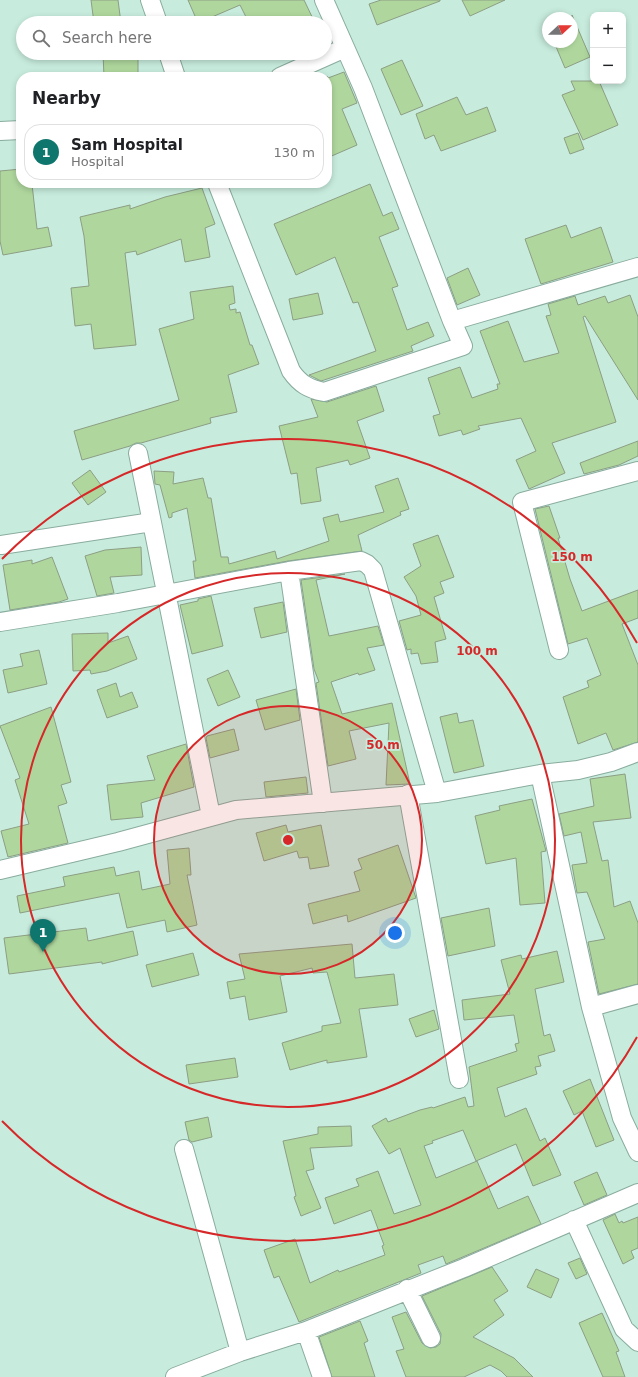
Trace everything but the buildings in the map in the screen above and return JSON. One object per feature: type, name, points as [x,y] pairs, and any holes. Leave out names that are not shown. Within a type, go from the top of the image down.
[{"type":"street","points":[[150,0],[156,16]]},
{"type":"street","points":[[324,0],[331,16]]},
{"type":"street","points":[[219,188],[291,371],[298,382],[312,390],[324,392],[463,346],[452,321],[363,88],[332,18]]},
{"type":"street","points":[[332,54],[345,48]]},
{"type":"street","points":[[170,60],[174,72]]},
{"type":"street","points":[[291,72],[318,60]]},
{"type":"street","points":[[0,131],[16,130]]},
{"type":"street","points":[[452,321],[638,267]]},
{"type":"street","points":[[138,453],[211,816]]},
{"type":"street","points":[[559,650],[522,502],[638,472]]},
{"type":"street","points":[[1,545],[152,522]]},
{"type":"street","points":[[0,622],[289,571],[361,561],[373,570],[437,793]]},
{"type":"street","points":[[289,571],[323,803]]},
{"type":"street","points":[[0,870],[118,842],[236,810],[408,794],[437,793],[540,774],[578,770],[611,762],[638,752]]},
{"type":"street","points":[[540,774],[591,1007],[622,1118],[638,1152]]},
{"type":"street","points":[[408,794],[459,1079]]},
{"type":"street","points":[[591,1007],[638,994]]},
{"type":"street","points":[[184,1149],[240,1352]]},
{"type":"street","points":[[175,1377],[240,1352],[306,1331],[407,1289],[464,1268],[638,1193]]},
{"type":"street","points":[[574,1220],[624,1329],[638,1342]]},
{"type":"street","points":[[407,1289],[430,1338]]},
{"type":"street","points":[[306,1331],[322,1377]]},
{"type":"place","name":"Sam Hospital","points":[[43,952]]}]
